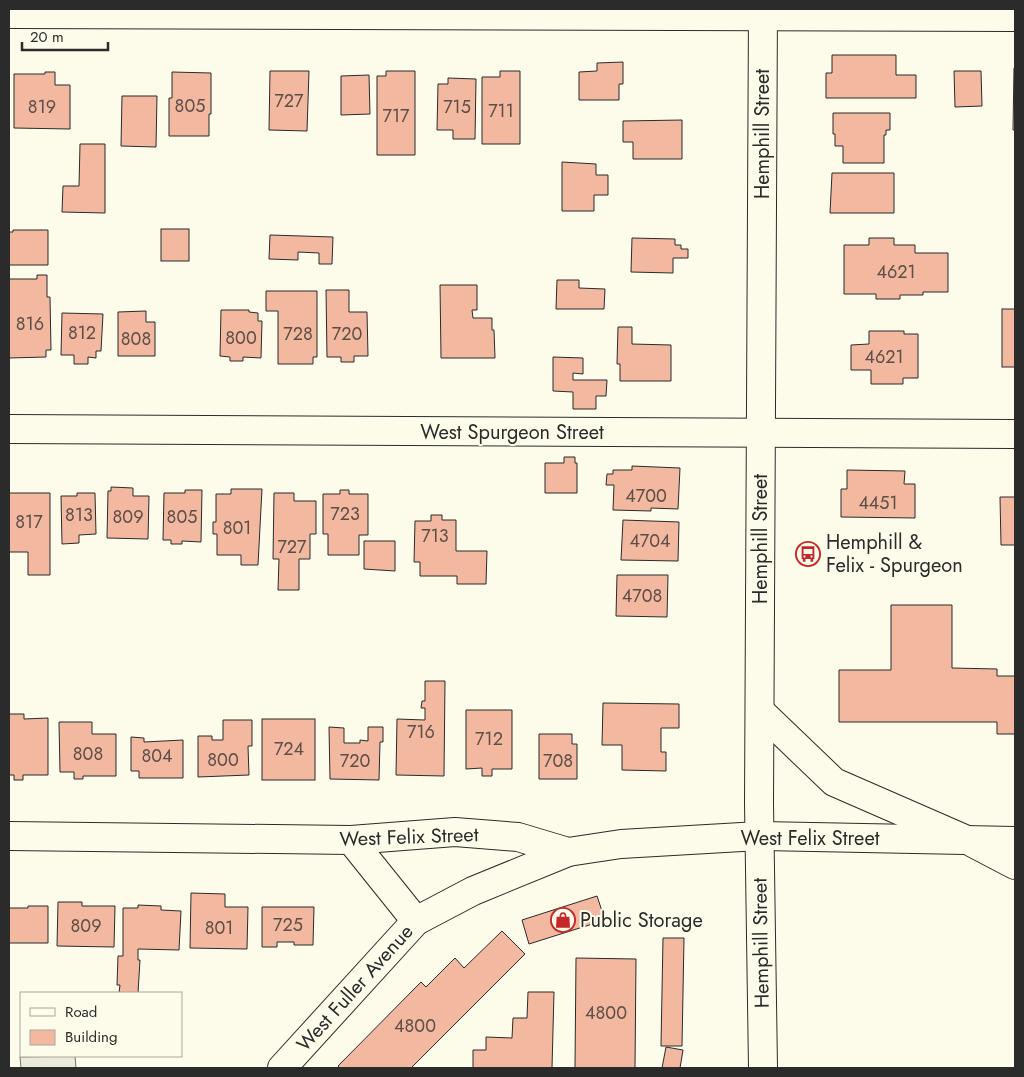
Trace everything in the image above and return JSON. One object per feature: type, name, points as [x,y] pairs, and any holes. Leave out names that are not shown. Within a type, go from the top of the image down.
[{"type":"street","points":[[9,14],[762,12],[1015,17]]},
{"type":"street","name":"Hemphill Street","points":[[762,12],[759,836],[763,1068]]},
{"type":"street","name":"West Spurgeon Street","points":[[9,429],[1015,434]]},
{"type":"street","points":[[760,711],[834,782],[967,840],[1015,866]]},
{"type":"street","name":"West Felix Street","points":[[9,836],[351,840],[455,832],[518,837],[568,852],[621,844],[759,836],[1015,841]]},
{"type":"street","points":[[351,840],[416,920]]},
{"type":"street","name":"West Fuller Avenue","points":[[282,1068],[416,920],[473,891],[568,852]]},
{"type":"shaded area","points":[[20,1057],[75,1057],[76,1068],[21,1068]]},
{"type":"building","points":[[832,55],[896,55],[896,75],[916,75],[916,98],[826,98],[826,73],[832,73]]},
{"type":"building","points":[[623,62],[623,84],[619,84],[619,100],[579,100],[579,72],[597,71],[597,63]]},
{"type":"building","points":[[1014,68],[1015,130],[1013,130]]},
{"type":"building","points":[[270,71],[309,71],[307,131],[269,130]]},
{"type":"building","points":[[386,71],[415,71],[415,155],[377,155],[377,76],[386,76]]},
{"type":"building","points":[[500,71],[520,71],[520,144],[482,144],[482,77],[500,77]]},
{"type":"building","points":[[954,71],[981,71],[982,106],[955,107]]},
{"type":"building","points":[[45,72],[55,72],[55,85],[70,85],[70,129],[14,128],[14,74],[45,74]]},
{"type":"building","points":[[172,72],[211,73],[209,136],[169,136],[169,98],[172,98]]},
{"type":"building","points":[[369,75],[370,114],[341,115],[341,76]]},
{"type":"building","points":[[448,78],[476,79],[475,139],[453,139],[453,130],[437,130],[438,84],[448,84]]},
{"type":"building","points":[[122,96],[157,96],[156,147],[121,146]]},
{"type":"building","points":[[833,113],[890,113],[890,130],[886,130],[886,135],[884,135],[884,163],[843,163],[843,146],[835,146]]},
{"type":"building","points":[[682,120],[682,159],[633,159],[633,142],[623,142],[623,121]]},
{"type":"building","points":[[80,144],[105,144],[105,213],[62,212],[63,186],[79,186]]},
{"type":"building","points":[[562,162],[596,164],[596,175],[608,175],[608,195],[594,195],[594,211],[562,211]]},
{"type":"building","points":[[832,173],[894,173],[894,213],[830,213]]},
{"type":"building","points":[[161,229],[189,229],[189,261],[161,261]]},
{"type":"building","points":[[13,230],[48,230],[48,265],[9,265],[9,232],[13,232]]},
{"type":"building","points":[[270,235],[333,237],[332,264],[319,264],[319,253],[298,252],[298,260],[269,259]]},
{"type":"building","points":[[632,238],[675,239],[675,245],[681,245],[681,249],[688,249],[688,258],[673,258],[673,273],[631,272]]},
{"type":"building","points":[[869,238],[894,238],[894,245],[915,245],[915,253],[948,253],[948,292],[923,292],[923,295],[900,295],[900,299],[876,299],[876,294],[844,294],[844,245],[869,245]]},
{"type":"building","points":[[37,275],[47,275],[47,297],[50,297],[51,350],[46,350],[46,357],[9,358],[9,279],[37,279]]},
{"type":"building","points":[[557,280],[579,280],[579,288],[605,289],[604,309],[556,309]]},
{"type":"building","points":[[440,285],[477,285],[477,310],[472,310],[473,318],[492,318],[495,358],[441,358]]},
{"type":"building","points":[[326,290],[349,290],[349,312],[367,312],[368,356],[354,356],[354,362],[341,362],[341,357],[327,357]]},
{"type":"building","points":[[266,291],[317,291],[317,357],[313,357],[313,364],[278,364],[278,311],[266,311]]},
{"type":"building","points":[[1002,309],[1015,309],[1015,367],[1002,367]]},
{"type":"building","points":[[221,310],[249,310],[249,312],[258,313],[258,321],[262,321],[261,358],[243,357],[243,361],[230,361],[230,357],[220,356]]},
{"type":"building","points":[[146,311],[146,322],[155,322],[155,356],[118,356],[118,312]]},
{"type":"building","points":[[62,313],[103,314],[101,351],[96,351],[96,358],[88,357],[88,364],[74,364],[74,355],[61,355]]},
{"type":"building","points":[[618,327],[632,327],[632,344],[671,345],[671,381],[620,381],[620,364],[617,364]]},
{"type":"building","points":[[869,331],[904,331],[904,334],[918,334],[918,378],[903,378],[903,384],[871,384],[871,370],[851,370],[851,345],[869,344]]},
{"type":"building","points":[[553,357],[583,358],[583,374],[573,373],[573,380],[607,380],[606,396],[596,396],[596,409],[573,409],[573,392],[553,391]]},
{"type":"building","points":[[564,457],[575,457],[575,463],[577,463],[577,493],[545,493],[545,463],[564,463]]},
{"type":"building","points":[[632,466],[680,468],[678,509],[651,508],[651,511],[613,510],[614,485],[606,485],[607,474],[613,474],[613,470],[632,470]]},
{"type":"building","points":[[847,470],[905,471],[904,484],[915,484],[915,518],[841,517],[841,489],[847,489]]},
{"type":"building","points":[[111,487],[133,488],[133,496],[149,496],[148,539],[107,538],[108,491],[111,491]]},
{"type":"building","points":[[231,489],[262,489],[258,565],[241,565],[241,555],[217,555],[217,534],[213,534],[213,522],[216,522],[216,494],[231,494]]},
{"type":"building","points":[[185,490],[202,490],[201,542],[182,541],[182,544],[171,544],[171,540],[163,540],[164,493],[185,493]]},
{"type":"building","points":[[340,490],[349,490],[349,494],[368,494],[368,535],[359,535],[359,555],[328,555],[328,534],[323,534],[323,494],[340,494]]},
{"type":"building","points":[[9,493],[50,493],[50,575],[28,575],[28,552],[9,552]]},
{"type":"building","points":[[77,493],[95,493],[96,534],[79,535],[79,543],[62,544],[61,496],[77,496]]},
{"type":"building","points":[[274,493],[294,493],[294,501],[316,501],[316,534],[310,534],[310,559],[299,559],[299,590],[278,590],[279,559],[273,559]]},
{"type":"building","points":[[1000,497],[1015,497],[1015,545],[1001,545]]},
{"type":"building","points":[[431,515],[442,515],[442,520],[456,520],[456,551],[487,551],[486,584],[457,584],[457,576],[420,576],[420,562],[414,562],[415,521],[431,521]]},
{"type":"building","points":[[623,520],[679,522],[678,561],[621,560]]},
{"type":"building","points":[[364,541],[395,541],[395,571],[364,569]]},
{"type":"building","points":[[617,575],[668,575],[667,617],[616,616]]},
{"type":"building","points":[[891,605],[952,605],[952,668],[997,669],[997,676],[1015,676],[1015,734],[997,734],[997,722],[839,722],[839,670],[891,670]]},
{"type":"building","points":[[425,681],[445,681],[444,776],[396,775],[397,719],[425,720],[425,708],[421,708],[422,701],[425,701]]},
{"type":"building","points":[[603,703],[679,704],[679,728],[661,728],[661,752],[666,752],[666,771],[622,770],[622,745],[602,745]]},
{"type":"building","points":[[466,710],[512,710],[512,769],[492,769],[492,776],[482,776],[482,768],[466,769]]},
{"type":"building","points":[[9,714],[24,714],[24,719],[48,718],[48,775],[23,775],[23,780],[14,780],[14,775],[9,775]]},
{"type":"building","points":[[262,719],[315,719],[315,780],[262,780]]},
{"type":"building","points":[[223,720],[252,720],[252,746],[248,746],[249,775],[198,777],[198,736],[212,736],[212,740],[223,740]]},
{"type":"building","points":[[59,722],[92,722],[92,734],[116,734],[116,776],[83,776],[83,779],[74,779],[74,772],[60,772]]},
{"type":"building","points":[[329,727],[344,728],[344,743],[360,743],[360,740],[368,741],[368,727],[383,727],[383,742],[380,742],[379,780],[330,779]]},
{"type":"building","points":[[539,734],[572,734],[572,744],[577,744],[577,779],[539,779]]},
{"type":"building","points":[[131,737],[144,738],[144,742],[183,740],[183,778],[139,778],[139,771],[131,771]]},
{"type":"building","points":[[191,893],[225,894],[225,907],[248,907],[247,949],[190,948]]},
{"type":"building","name":"Public Storage","points":[[597,896],[605,920],[529,944],[522,920]]},
{"type":"building","points":[[58,902],[82,902],[82,906],[115,906],[114,947],[57,946]]},
{"type":"building","points":[[138,905],[161,906],[161,910],[181,911],[179,950],[138,949],[138,960],[140,960],[138,992],[119,992],[120,985],[117,985],[118,956],[123,956],[123,908],[138,908]]},
{"type":"building","points":[[28,906],[48,906],[48,943],[9,943],[9,908],[28,908]]},
{"type":"building","points":[[262,907],[314,907],[313,945],[294,945],[294,942],[277,942],[277,947],[262,947]]},
{"type":"building","points":[[502,931],[525,954],[411,1068],[340,1068],[338,1066],[421,982],[426,987],[455,958],[464,968]]},
{"type":"building","points":[[663,938],[684,938],[682,1046],[661,1046]]},
{"type":"building","points":[[576,958],[636,959],[635,1068],[575,1068]]},
{"type":"building","points":[[528,992],[554,992],[552,1068],[473,1068],[473,1050],[486,1050],[486,1037],[512,1038],[513,1018],[527,1018]]},
{"type":"building","points":[[666,1047],[683,1050],[680,1068],[662,1068]]},
{"type":"place","name":"Hemphill & Felix - Spurgeon","points":[[808,554]]},
{"type":"place","name":"Public Storage","points":[[563,920]]}]
